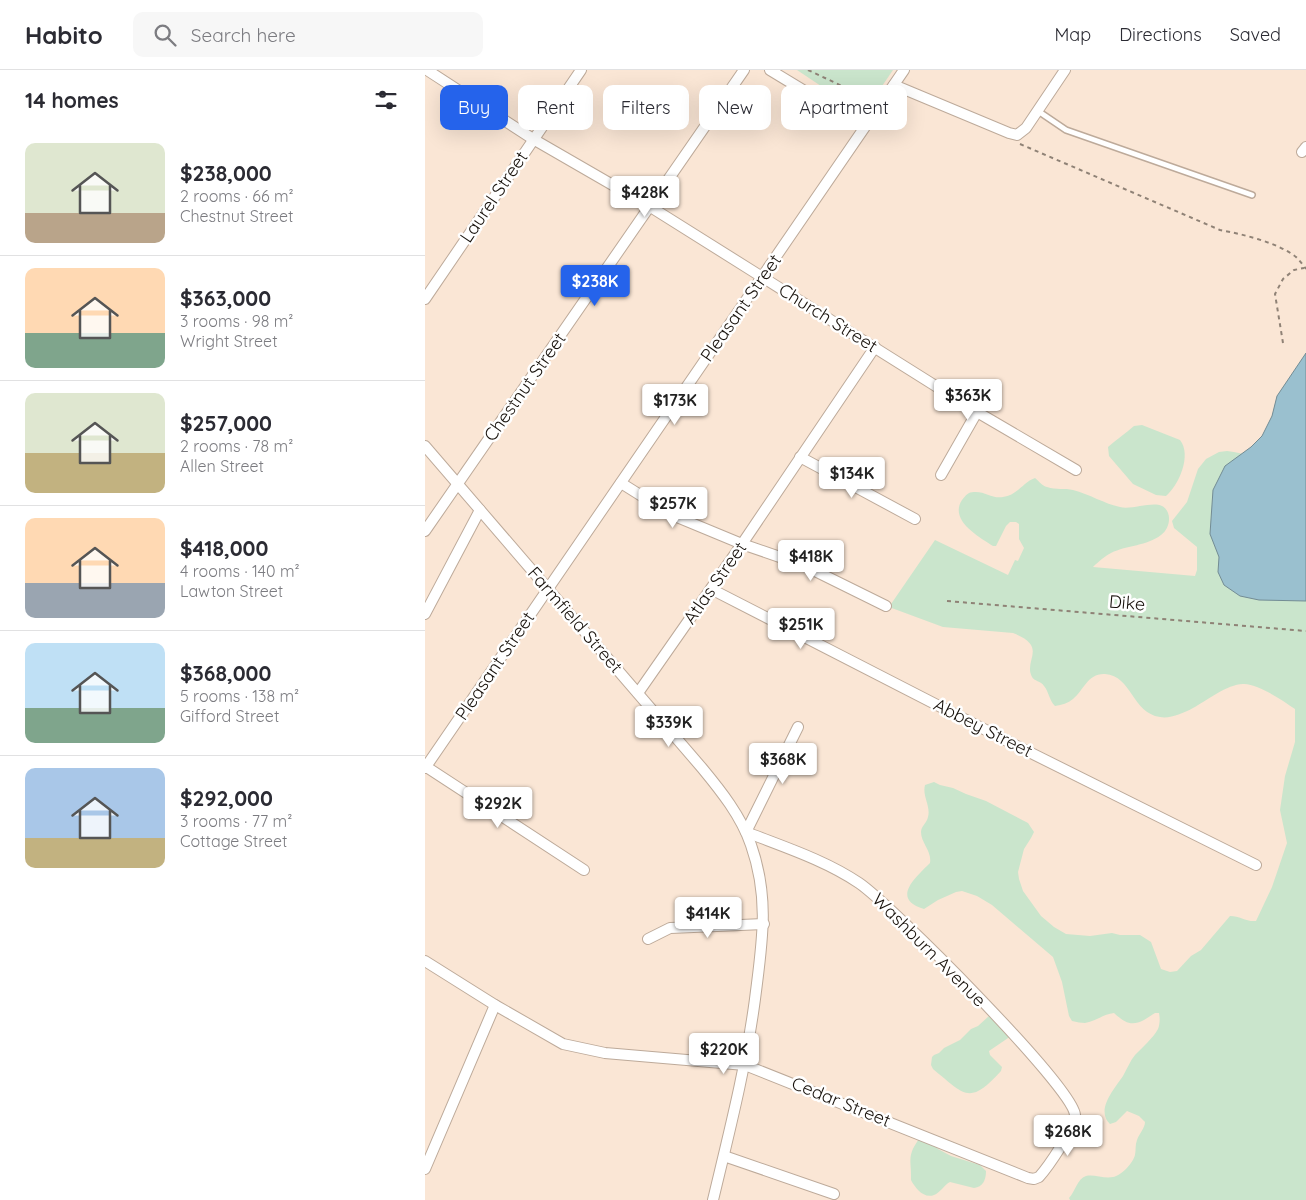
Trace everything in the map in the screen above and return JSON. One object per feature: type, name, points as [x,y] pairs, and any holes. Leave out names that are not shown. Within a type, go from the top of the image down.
[{"type":"street","name":"Church Street","points":[[427,70],[533,139],[649,206],[977,412],[1076,470]]},
{"type":"street","name":"Laurel Street","points":[[425,300],[581,70]]},
{"type":"street","name":"Chestnut Street","points":[[425,531],[744,70]]},
{"type":"street","points":[[770,70],[795,85]]},
{"type":"street","name":"Pleasant Street","points":[[894,85],[904,70]]},
{"type":"street","points":[[907,94],[1009,133],[1019,134],[1026,128],[1065,70]]},
{"type":"street","name":"Pleasant Street","points":[[425,767],[763,277],[862,130]]},
{"type":"street","name":"Atlas Street","points":[[638,693],[742,544],[875,347]]},
{"type":"street","points":[[941,475],[977,412]]},
{"type":"street","name":"Farmfield Street","points":[[425,446],[715,783],[746,832],[758,868],[761,886],[764,924],[762,948],[745,1064],[713,1200]]},
{"type":"street","points":[[801,457],[915,519]]},
{"type":"street","points":[[621,483],[672,515],[742,544],[803,564],[886,606]]},
{"type":"street","points":[[425,614],[480,510]]},
{"type":"street","name":"Abbey Street","points":[[711,589],[1256,866]]},
{"type":"street","points":[[746,832],[798,727]]},
{"type":"street","points":[[425,767],[584,870]]},
{"type":"street","name":"Washburn Avenue","points":[[746,832],[833,868],[860,883],[882,901],[1000,1019],[1062,1092],[1075,1115],[1070,1130],[1043,1172],[1034,1179]]},
{"type":"street","points":[[648,939],[670,928],[764,924]]},
{"type":"street","name":"Cedar Street","points":[[425,961],[495,1005],[563,1044],[605,1053],[745,1064],[1034,1179]]},
{"type":"street","points":[[425,1169],[495,1005]]},
{"type":"street","points":[[723,1156],[834,1194]]},
{"type":"lane","points":[[1038,111],[1067,130],[1252,195]]},
{"type":"path","points":[[807,70],[839,85]]},
{"type":"path","points":[[1014,142],[1214,227],[1239,233],[1269,244],[1294,256],[1305,269]]},
{"type":"path","points":[[1283,343],[1275,294],[1283,279],[1294,270],[1305,269]]},
{"type":"path","name":"Dike","points":[[947,601],[1306,631]]},
{"type":"green space","points":[[797,70],[893,70],[883,85],[820,85]]},
{"type":"green space","points":[[1142,425],[1180,440],[1183,446],[1185,454],[1182,470],[1175,485],[1166,496],[1156,495],[1133,484],[1109,456],[1108,447],[1134,426]]},
{"type":"green space","points":[[1227,451],[1260,460],[1306,491],[1306,1200],[1070,1200],[1069,1198],[1078,1183],[1086,1176],[1116,1176],[1126,1169],[1134,1158],[1136,1142],[1145,1122],[1139,1116],[1127,1111],[1116,1122],[1110,1124],[1106,1118],[1105,1106],[1133,1057],[1158,1029],[1159,1013],[1155,1013],[1135,1023],[1124,1021],[1114,1013],[1085,1023],[1072,1021],[1069,1016],[1062,982],[1053,957],[992,905],[977,896],[962,891],[938,900],[924,909],[914,905],[909,900],[907,894],[909,888],[930,863],[929,855],[921,836],[922,828],[929,813],[924,789],[925,785],[934,782],[953,788],[986,801],[1028,823],[1034,832],[1024,849],[1018,872],[1019,879],[1023,891],[1041,916],[1054,927],[1066,934],[1090,936],[1112,933],[1140,935],[1151,942],[1161,969],[1170,972],[1177,971],[1191,956],[1201,950],[1230,916],[1256,921],[1272,887],[1287,843],[1280,810],[1285,776],[1295,742],[1295,709],[1264,690],[1250,685],[1238,684],[1225,689],[1181,714],[1160,717],[1143,709],[1121,681],[1114,676],[1105,674],[1094,676],[1071,700],[1065,704],[1055,706],[1043,684],[1032,677],[1030,665],[1033,654],[1032,649],[1030,643],[1024,638],[1013,633],[943,627],[889,607],[935,540],[1008,575],[1015,560],[1018,561],[1024,548],[1019,539],[1019,524],[1010,522],[996,546],[993,546],[967,527],[959,514],[959,507],[962,500],[970,493],[978,492],[995,497],[1008,496],[1035,478],[1042,485],[1073,490],[1120,507],[1153,504],[1162,506],[1168,512],[1167,529],[1161,535],[1150,541],[1111,553],[1093,567],[1195,576],[1197,570],[1197,547],[1174,528],[1172,521],[1187,502],[1198,469],[1206,459],[1219,452]]},
{"type":"green space","points":[[989,1016],[993,1016],[1011,1036],[989,1051],[990,1055],[1002,1067],[1001,1071],[981,1089],[974,1093],[967,1093],[960,1090],[933,1069],[931,1065],[932,1057],[960,1040]]},
{"type":"green space","points":[[919,1139],[933,1142],[938,1149],[951,1156],[980,1165],[986,1171],[983,1182],[980,1186],[974,1188],[950,1182],[934,1195],[923,1194],[911,1180],[911,1155]]},
{"type":"water","points":[[1306,353],[1306,601],[1259,600],[1240,596],[1224,585],[1218,572],[1219,557],[1210,534],[1213,490],[1225,466],[1251,447],[1262,436],[1272,416],[1277,396]]}]
